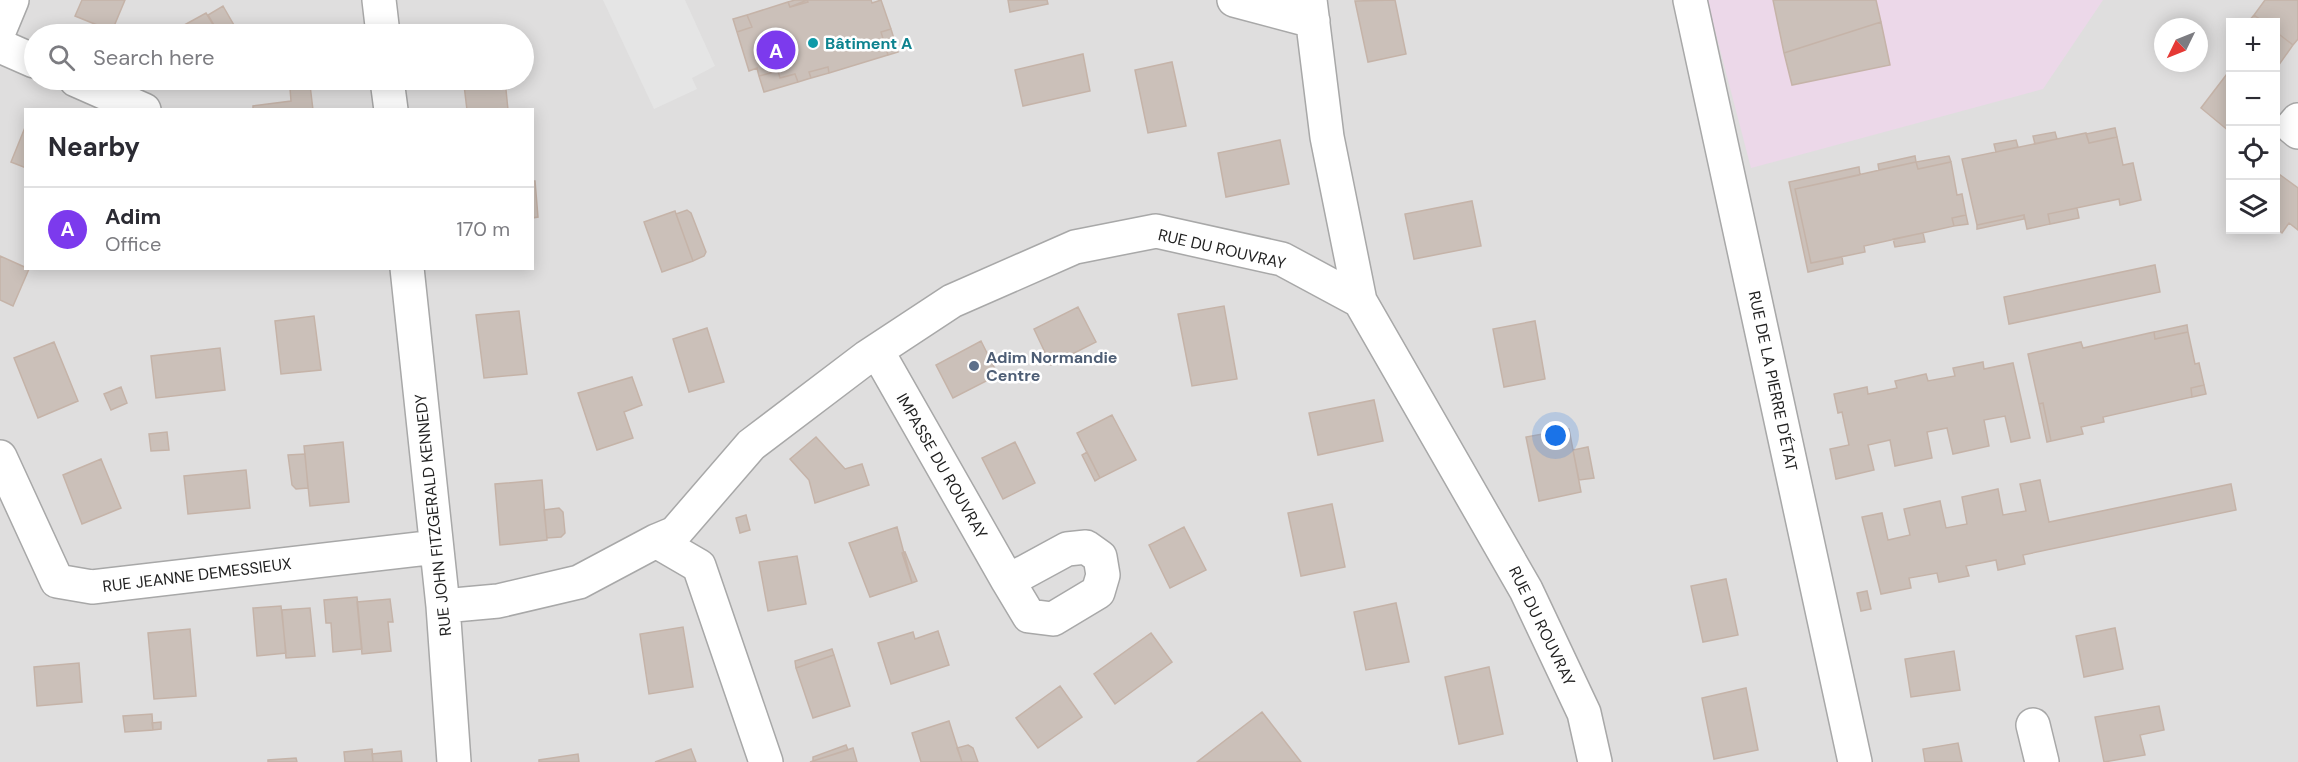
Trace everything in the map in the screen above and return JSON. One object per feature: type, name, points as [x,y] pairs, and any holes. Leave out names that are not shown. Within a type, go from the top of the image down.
[{"type":"street","points":[[0,29],[12,0]]},
{"type":"street","points":[[379,0],[382,24]]},
{"type":"street","points":[[1234,0],[1311,11],[1327,137],[1360,301]]},
{"type":"street","name":"RUE DE LA PIERRE D'ÉTAT","points":[[1690,0],[1855,762]]},
{"type":"street","points":[[0,46],[24,57]]},
{"type":"street","points":[[99,90],[139,108]]},
{"type":"street","points":[[388,90],[391,108]]},
{"type":"street","points":[[2298,120],[2292,127],[2298,132]]},
{"type":"street","name":"RUE DU ROUVRAY","points":[[443,606],[498,602],[579,582],[675,533],[751,445],[877,351],[952,301],[1075,247],[1156,231],[1282,259],[1360,301],[1526,590],[1584,713],[1595,762]]},
{"type":"street","name":"RUE JOHN FITZGERALD KENNEDY","points":[[407,270],[443,606],[454,762]]},
{"type":"street","name":"IMPASSE DU ROUVRAY","points":[[877,351],[1008,581]]},
{"type":"street","name":"RUE JEANNE DEMESSIEUX","points":[[0,458],[57,581],[92,587],[436,547]]},
{"type":"street","points":[[657,541],[699,566],[766,762]]},
{"type":"street","points":[[2033,724],[2042,762]]},
{"type":"shaded area","points":[[0,0],[2298,0],[2298,762],[0,762]]},
{"type":"shaded area","points":[[603,0],[685,0],[715,66],[692,78],[697,89],[654,109]]},
{"type":"shaded area","points":[[1707,0],[2103,0],[2043,89],[1751,168]]},
{"type":"building","points":[[82,0],[125,0],[115,24],[95,24],[75,16]]},
{"type":"building","points":[[807,0],[808,2],[790,7],[788,2]]},
{"type":"building","name":"Bâtiment A","points":[[807,0],[871,0],[872,3],[881,0],[891,29],[881,32],[888,55],[829,73],[828,67],[809,72],[811,78],[798,82],[795,74],[780,78],[778,71],[759,76],[757,68],[749,71],[737,32],[752,27],[747,15],[788,2],[790,7]]},
{"type":"building","points":[[1008,0],[1047,0],[1048,4],[1010,12]]},
{"type":"building","points":[[1395,0],[1406,54],[1368,62],[1355,1]]},
{"type":"building","points":[[1773,0],[1876,0],[1881,22],[1784,53]]},
{"type":"building","points":[[2265,0],[2298,0],[2298,39],[2293,45],[2280,35],[2280,18],[2258,18],[2254,15]]},
{"type":"building","points":[[223,6],[233,24],[213,24],[208,15]]},
{"type":"building","points":[[206,13],[213,24],[186,24]]},
{"type":"building","points":[[747,15],[752,27],[737,32],[733,19]]},
{"type":"building","points":[[1881,22],[1890,65],[1792,85],[1784,53]]},
{"type":"building","points":[[891,29],[898,52],[888,55],[881,32]]},
{"type":"building","points":[[2280,35],[2293,45],[2280,63]]},
{"type":"building","points":[[1083,54],[1090,91],[1023,106],[1015,70]]},
{"type":"building","points":[[1172,62],[1186,126],[1148,133],[1135,70]]},
{"type":"building","points":[[828,67],[829,73],[811,78],[809,72]]},
{"type":"building","points":[[778,71],[780,78],[795,74],[798,82],[764,92],[759,76]]},
{"type":"building","points":[[2226,75],[2226,129],[2201,108]]},
{"type":"building","points":[[290,90],[311,90],[313,108],[253,108],[253,106],[291,101]]},
{"type":"building","points":[[465,90],[506,90],[508,108],[467,108]]},
{"type":"building","points":[[2115,128],[2117,137],[2089,143],[2086,134]]},
{"type":"building","points":[[24,130],[24,167],[11,162]]},
{"type":"building","points":[[2055,132],[2057,139],[2035,144],[2033,136]]},
{"type":"building","points":[[2086,133],[2089,143],[2117,137],[2123,165],[2133,163],[2141,200],[2120,205],[2119,199],[2048,214],[2050,224],[2027,229],[2024,215],[1977,225],[1962,159]]},
{"type":"building","points":[[1280,140],[1289,184],[1226,197],[1218,153]]},
{"type":"building","points":[[2016,140],[2018,147],[1996,152],[1994,144]]},
{"type":"building","points":[[1915,156],[1916,162],[1879,170],[1878,164]]},
{"type":"building","points":[[1949,156],[1951,162],[1918,169],[1916,162]]},
{"type":"building","points":[[1916,162],[1918,169],[1951,162],[1957,195],[1962,194],[1966,215],[1952,218],[1954,226],[1864,246],[1865,252],[1811,263],[1795,189]]},
{"type":"building","points":[[1859,167],[1860,175],[1795,189],[1811,263],[1842,257],[1843,264],[1808,272],[1789,182]]},
{"type":"building","points":[[2280,175],[2298,188],[2298,230],[2289,223],[2282,233],[2280,231]]},
{"type":"building","points":[[534,181],[535,181],[538,217],[534,218]]},
{"type":"building","points":[[1472,201],[1481,246],[1414,259],[1405,214]]},
{"type":"building","points":[[2077,208],[2079,218],[2050,224],[2048,214]]},
{"type":"building","points":[[687,210],[691,213],[706,252],[704,256],[693,261],[676,214]]},
{"type":"building","points":[[675,211],[693,261],[662,272],[644,222]]},
{"type":"building","points":[[1966,215],[1968,224],[1954,226],[1952,218]]},
{"type":"building","points":[[2024,215],[2024,219],[1977,229],[1977,225]]},
{"type":"building","points":[[1923,233],[1925,242],[1895,247],[1893,239]]},
{"type":"building","points":[[0,256],[24,267],[24,270],[29,270],[13,306],[0,300]]},
{"type":"building","points":[[2155,265],[2160,292],[2009,324],[2004,297]]},
{"type":"building","points":[[1224,306],[1237,379],[1192,386],[1178,314]]},
{"type":"building","points":[[1078,307],[1096,342],[1051,365],[1034,329]]},
{"type":"building","points":[[519,311],[527,374],[484,378],[476,315]]},
{"type":"building","points":[[314,316],[321,370],[281,374],[275,321]]},
{"type":"building","points":[[1535,321],[1545,379],[1504,387],[1493,329]]},
{"type":"building","points":[[2187,325],[2188,332],[2155,339],[2154,332]]},
{"type":"building","points":[[707,328],[724,382],[689,392],[673,339]]},
{"type":"building","points":[[2154,332],[2155,339],[2188,332],[2195,364],[2199,363],[2204,385],[2191,388],[2192,397],[2103,417],[2104,422],[2081,427],[2083,434],[2051,441],[2043,403],[2039,404],[2028,354],[2081,342],[2083,348]]},
{"type":"building","points":[[981,341],[998,375],[953,398],[936,365]]},
{"type":"building","points":[[54,342],[78,401],[38,418],[14,358]]},
{"type":"building","points":[[220,348],[225,390],[156,398],[151,356]]},
{"type":"building","points":[[1983,362],[1984,369],[2013,363],[2030,438],[2011,442],[2005,416],[1984,420],[1989,446],[1953,454],[1947,428],[1927,432],[1932,458],[1895,466],[1890,440],[1868,445],[1874,470],[1836,479],[1830,449],[1849,445],[1842,412],[1838,413],[1834,394],[1867,387],[1868,394],[1897,388],[1895,381],[1926,374],[1928,381],[1955,376],[1953,368]]},
{"type":"building","points":[[632,377],[642,405],[624,412],[633,438],[597,450],[578,393]]},
{"type":"building","points":[[2204,385],[2206,394],[2192,397],[2191,388]]},
{"type":"building","points":[[121,387],[127,403],[111,410],[104,394]]},
{"type":"building","points":[[1374,400],[1383,441],[1318,455],[1309,413]]},
{"type":"building","points":[[2043,403],[2051,441],[2047,442],[2039,404]]},
{"type":"building","points":[[1112,415],[1136,460],[1100,478],[1077,433]]},
{"type":"building","points":[[1569,429],[1581,492],[1539,501],[1526,437]]},
{"type":"building","points":[[167,432],[169,450],[151,451],[149,434]]},
{"type":"building","points":[[816,437],[845,469],[862,464],[869,485],[815,503],[809,480],[790,459]]},
{"type":"building","points":[[343,442],[349,502],[310,506],[304,446]]},
{"type":"building","points":[[1015,442],[1035,483],[1003,499],[982,458]]},
{"type":"building","points":[[1588,447],[1594,478],[1579,480],[1573,450]]},
{"type":"building","points":[[1087,452],[1100,478],[1095,481],[1082,455]]},
{"type":"building","points":[[305,454],[308,488],[296,489],[292,485],[288,455]]},
{"type":"building","points":[[101,459],[121,508],[82,524],[63,475]]},
{"type":"building","points":[[246,470],[250,508],[188,514],[184,476]]},
{"type":"building","points":[[542,480],[547,540],[500,545],[495,484]]},
{"type":"building","points":[[2040,480],[2049,522],[2231,484],[2236,510],[2023,555],[2025,564],[1998,570],[1996,560],[1966,566],[1969,576],[1939,582],[1937,573],[1909,578],[1911,588],[1881,594],[1862,517],[1882,513],[1888,540],[1910,535],[1904,509],[1940,501],[1946,528],[1967,524],[1962,497],[1998,489],[2003,515],[2026,511],[2020,484]]},
{"type":"building","points":[[1332,504],[1345,567],[1301,576],[1288,513]]},
{"type":"building","points":[[559,508],[563,512],[565,533],[561,537],[547,538],[544,510]]},
{"type":"building","points":[[746,515],[750,530],[740,533],[736,518]]},
{"type":"building","points":[[897,527],[912,583],[870,597],[849,543]]},
{"type":"building","points":[[1184,527],[1206,570],[1170,588],[1149,545]]},
{"type":"building","points":[[905,552],[917,581],[912,583],[902,553]]},
{"type":"building","points":[[797,556],[806,604],[768,611],[759,562]]},
{"type":"building","points":[[1726,579],[1738,635],[1703,642],[1691,586]]},
{"type":"building","points":[[1867,591],[1871,609],[1861,611],[1857,593]]},
{"type":"building","points":[[357,597],[362,649],[333,652],[331,623],[326,623],[324,600]]},
{"type":"building","points":[[390,599],[393,622],[388,622],[391,651],[362,654],[357,602]]},
{"type":"building","points":[[1396,603],[1409,662],[1366,670],[1354,612]]},
{"type":"building","points":[[281,606],[286,653],[257,656],[253,608]]},
{"type":"building","points":[[310,608],[315,656],[286,658],[282,610]]},
{"type":"building","points":[[683,627],[693,687],[649,694],[640,634]]},
{"type":"building","points":[[2115,628],[2123,669],[2084,677],[2076,636]]},
{"type":"building","points":[[190,629],[196,696],[154,699],[148,633]]},
{"type":"building","points":[[938,631],[949,665],[891,684],[878,643],[913,632],[915,639]]},
{"type":"building","points":[[1151,633],[1172,662],[1115,704],[1094,674]]},
{"type":"building","points":[[832,649],[834,655],[796,668],[795,661]]},
{"type":"building","points":[[1954,651],[1960,690],[1911,697],[1905,659]]},
{"type":"building","points":[[834,655],[850,706],[813,718],[796,668]]},
{"type":"building","points":[[79,663],[82,702],[37,706],[34,667]]},
{"type":"building","points":[[1489,667],[1503,734],[1459,744],[1445,677]]},
{"type":"building","points":[[1060,686],[1082,717],[1038,748],[1016,718]]},
{"type":"building","points":[[1746,688],[1758,750],[1714,759],[1702,698]]},
{"type":"building","points":[[2159,706],[2164,730],[2140,735],[2145,755],[2104,762],[2095,717]]},
{"type":"building","points":[[1262,712],[1301,762],[1197,762]]},
{"type":"building","points":[[152,714],[153,730],[125,732],[123,716]]},
{"type":"building","points":[[949,721],[962,762],[921,762],[912,733]]},
{"type":"building","points":[[161,722],[161,729],[153,730],[152,723]]},
{"type":"building","points":[[1958,743],[1962,762],[1925,762],[1923,749]]},
{"type":"building","points":[[846,745],[848,750],[813,761],[813,757]]},
{"type":"building","points":[[968,745],[973,748],[978,762],[962,762],[957,748]]},
{"type":"building","points":[[853,748],[857,762],[810,762]]},
{"type":"building","points":[[372,749],[373,762],[345,762],[344,752]]},
{"type":"building","points":[[691,749],[696,762],[655,762]]},
{"type":"building","points":[[401,751],[402,762],[373,762],[372,754]]},
{"type":"building","points":[[578,754],[579,762],[539,762],[539,760]]},
{"type":"building","points":[[296,758],[297,762],[268,762],[268,760]]},
{"type":"place","name":"Bâtiment A","points":[[813,43]]},
{"type":"place","name":"Adim","points":[[776,50]]},
{"type":"place","name":"Adim Normandie Centre","points":[[974,366]]}]
